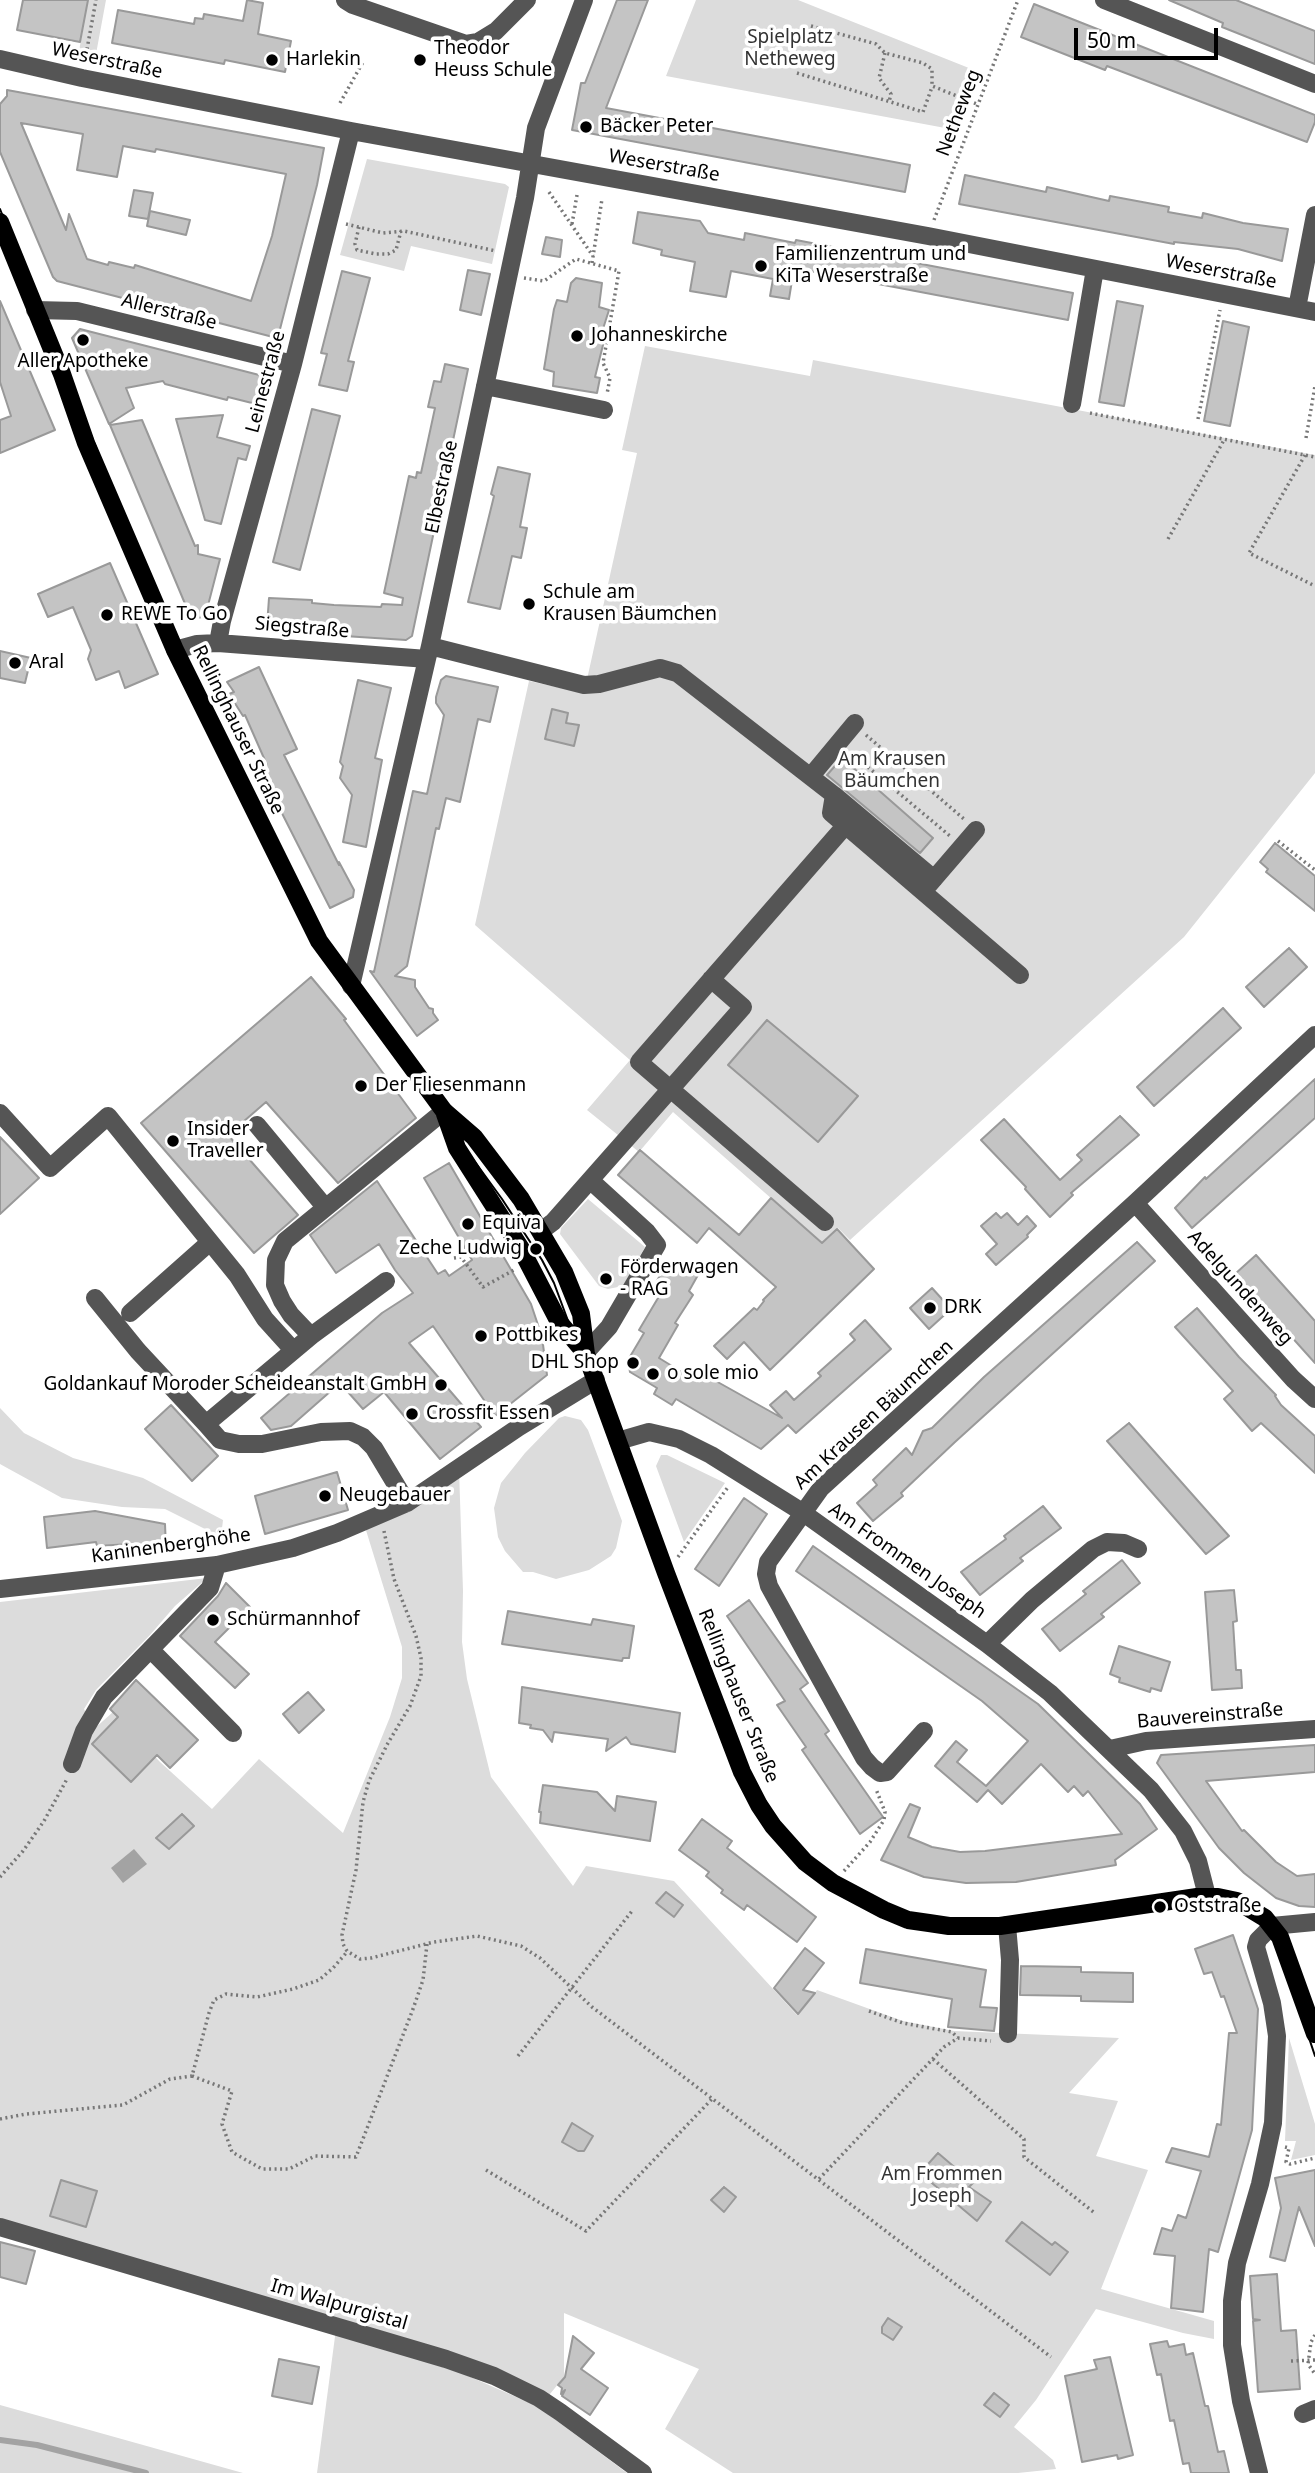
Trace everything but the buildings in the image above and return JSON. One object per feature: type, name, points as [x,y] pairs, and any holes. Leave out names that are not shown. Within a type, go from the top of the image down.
[{"type":"main road","name":"Rellinghauser Straße","points":[[0,222],[62,374],[86,443],[175,650],[319,941],[444,1111],[474,1137],[521,1199],[564,1272],[581,1314],[586,1354],[666,1573],[742,1772],[773,1826],[805,1862],[856,1896],[908,1920],[949,1926],[1007,1925],[1207,1896],[1228,1899],[1247,1906],[1272,1926],[1286,1950],[1315,2034]]},
{"type":"main road","name":"Rellinghauser Straße","points":[[444,1111],[457,1148],[520,1247],[559,1322],[586,1354]]},
{"type":"street","points":[[345,0],[466,44],[478,42],[496,31],[527,0]]},
{"type":"street","name":"Elbestraße","points":[[351,986],[428,652],[513,254],[536,128],[584,0]]},
{"type":"street","points":[[1104,0],[1315,84]]},
{"type":"street","name":"Weserstraße","points":[[1,63],[351,131],[928,236],[1315,312]]},
{"type":"street","name":"Leinestraße","points":[[218,643],[293,364],[351,131]]},
{"type":"street","points":[[1297,308],[1315,215]]},
{"type":"street","points":[[1072,404],[1095,269]]},
{"type":"street","name":"Allerstraße","points":[[34,310],[77,311],[293,364]]},
{"type":"street","points":[[485,386],[604,410]]},
{"type":"street","name":"Siegstraße","points":[[175,650],[197,644],[218,643],[428,652],[584,685],[599,684],[660,668],[677,673],[834,795],[928,886]]},
{"type":"street","points":[[811,776],[855,724]]},
{"type":"street","points":[[834,795],[831,813],[928,886],[1020,975]]},
{"type":"street","points":[[825,1222],[639,1062],[845,826]]},
{"type":"street","points":[[928,886],[976,830]]},
{"type":"street","points":[[541,1231],[553,1222],[743,1007],[711,979]]},
{"type":"street","name":"Am Krausen Bäumchen","points":[[802,1513],[821,1488],[1135,1203],[1315,1035]]},
{"type":"street","points":[[311,1336],[282,1300],[275,1284],[276,1260],[285,1241],[444,1111]]},
{"type":"street","points":[[0,1113],[50,1168],[108,1116],[237,1275],[265,1319],[293,1350]]},
{"type":"street","points":[[257,1125],[325,1208]]},
{"type":"street","points":[[586,1354],[609,1327],[657,1245],[647,1232],[590,1180]]},
{"type":"street","name":"Adelgundenweg","points":[[1135,1203],[1293,1379],[1315,1399]]},
{"type":"street","points":[[130,1313],[210,1242]]},
{"type":"street","points":[[205,1424],[293,1350],[386,1281]]},
{"type":"street","points":[[94,1298],[220,1440],[239,1444],[262,1444],[321,1432],[350,1431],[363,1437],[374,1448],[407,1503]]},
{"type":"street","name":"Kaninenberghöhe","points":[[0,1589],[217,1565],[293,1548],[407,1503],[519,1427],[596,1380]]},
{"type":"street","name":"Am Frommen Joseph","points":[[618,1441],[649,1433],[678,1439],[711,1455],[802,1513],[987,1644],[1050,1693],[1151,1790],[1183,1831],[1198,1861],[1207,1896]]},
{"type":"street","name":"Am Frommen Joseph","points":[[802,1513],[768,1562],[766,1574],[769,1586],[864,1758],[880,1773]]},
{"type":"street","name":"Am Frommen Joseph","points":[[987,1644],[1032,1600],[1093,1549],[1107,1542],[1138,1549]]},
{"type":"street","points":[[72,1764],[93,1711],[210,1588],[217,1565]]},
{"type":"street","points":[[151,1650],[233,1733]]},
{"type":"street","name":"Bauvereinstraße","points":[[1110,1749],[1146,1741],[1315,1728]]},
{"type":"street","points":[[880,1773],[887,1772],[924,1731]]},
{"type":"street","points":[[1259,2473],[1241,2401],[1232,2345],[1232,2301],[1237,2263],[1260,2184],[1273,2123],[1277,2036],[1272,2003],[1256,1947],[1258,1940],[1272,1926],[1315,1922]]},
{"type":"street","points":[[1007,1925],[1010,1960],[1008,2034]]},
{"type":"street","name":"Im Walpurgistal","points":[[0,2227],[446,2358],[494,2376],[539,2398],[643,2473]]},
{"type":"path","points":[[82,78],[96,0]]},
{"type":"path","name":"Netheweg","points":[[928,236],[1018,0]]},
{"type":"path","points":[[797,73],[923,112],[932,86],[932,69],[923,63],[885,53],[876,44],[811,26]]},
{"type":"path","points":[[885,53],[879,78],[891,94],[889,102]]},
{"type":"path","points":[[340,103],[363,62]]},
{"type":"path","points":[[932,86],[977,103]]},
{"type":"path","points":[[549,192],[593,256]]},
{"type":"path","points":[[572,224],[577,195]]},
{"type":"path","points":[[592,263],[602,199]]},
{"type":"path","points":[[329,219],[383,233],[401,231],[513,254]]},
{"type":"path","points":[[359,227],[356,250],[376,254],[388,254],[396,250],[401,231]]},
{"type":"path","points":[[528,278],[544,281],[576,259],[619,271],[603,363],[610,378],[604,410]]},
{"type":"path","points":[[1198,419],[1223,294]]},
{"type":"path","points":[[1306,438],[1315,386]]},
{"type":"path","points":[[1090,413],[1315,457]]},
{"type":"path","points":[[1168,539],[1224,440]]},
{"type":"path","points":[[1305,455],[1249,553],[1315,586]]},
{"type":"path","points":[[855,724],[976,830]]},
{"type":"path","points":[[839,743],[961,846]]},
{"type":"path","points":[[1278,841],[1315,870]]},
{"type":"path","points":[[454,1258],[461,1257],[483,1287],[503,1276]]},
{"type":"path","points":[[666,1573],[737,1473]]},
{"type":"path","points":[[380,1515],[394,1579],[416,1636],[421,1658],[421,1676],[410,1706],[369,1781],[363,1802],[356,1870],[342,1935],[347,1951],[360,1959],[371,1958],[428,1944],[477,1936],[520,1946],[540,1958],[592,2007],[1051,2357]]},
{"type":"path","points":[[0,1877],[44,1821],[63,1788],[72,1764]]},
{"type":"path","points":[[852,1861],[876,1835],[884,1820],[885,1812],[876,1788],[880,1773]]},
{"type":"path","points":[[518,2056],[632,1911]]},
{"type":"path","points":[[0,2119],[123,2105],[170,2079],[192,2076],[232,2091],[222,2124],[232,2152],[261,2169],[289,2169],[315,2156],[356,2157],[413,2010],[422,1980],[428,1944]]},
{"type":"path","points":[[192,2076],[208,2013],[215,2000],[226,1994],[257,1997],[293,1989],[319,1979],[333,1968],[347,1951]]},
{"type":"path","points":[[869,2011],[903,2023],[951,2032],[958,2038],[995,2041],[1003,2040],[1008,2034]]},
{"type":"path","points":[[819,2179],[944,2047],[958,2038]]},
{"type":"path","points":[[933,2059],[1024,2138],[1024,2157],[1096,2214]]},
{"type":"path","points":[[486,2171],[586,2231],[712,2099]]},
{"type":"path","points":[[1289,2151],[1286,2162],[1290,2164],[1315,2158]]},
{"type":"path","points":[[1315,2335],[1311,2342],[1309,2359],[1309,2366],[1315,2374]]},
{"type":"path","points":[[1292,2361],[1315,2360]]},
{"type":"green space","points":[[88,0],[106,0],[96,54],[79,51]]},
{"type":"green space","name":"Spielplatz Netheweg","points":[[696,0],[798,0],[979,72],[956,130],[666,76]]},
{"type":"green space","points":[[367,159],[505,184],[509,187],[492,264],[411,246],[404,271],[340,255]]},
{"type":"green space","name":"Am Krausen Bäumchen","points":[[645,346],[810,376],[813,360],[1315,455],[1315,773],[1184,937],[850,1240],[838,1228],[822,1243],[673,1112],[639,1152],[587,1110],[630,1060],[475,925],[529,681],[584,693],[637,453],[622,450]]},
{"type":"green space","points":[[588,1199],[645,1247],[623,1286],[608,1289],[599,1286],[560,1234],[561,1228]]},
{"type":"green space","points":[[0,1408],[24,1433],[73,1458],[143,1478],[223,1520],[221,1537],[165,1509],[122,1507],[62,1498],[0,1464]]},
{"type":"green space","points":[[565,1416],[581,1420],[588,1430],[622,1521],[616,1548],[611,1556],[589,1570],[556,1579],[523,1572],[505,1551],[498,1537],[494,1508],[501,1483],[525,1453],[559,1418]]},
{"type":"green space","points":[[661,1455],[667,1455],[725,1483],[684,1542],[656,1466]]},
{"type":"green space","points":[[459,1469],[462,1642],[467,1679],[491,1777],[573,1886],[586,1866],[674,1881],[797,2015],[817,1990],[903,2021],[954,2031],[1119,2038],[1069,2093],[1118,2101],[1096,2156],[1148,2170],[1101,2289],[1214,2321],[1214,2339],[1096,2309],[1036,2400],[1014,2427],[1053,2460],[1056,2469],[1018,2473],[733,2473],[665,2429],[699,2369],[564,2313],[564,2377],[545,2400],[0,2225],[0,1602],[207,1578],[175,1606],[96,1690],[84,1709],[87,1715],[84,1738],[113,1712],[160,1762],[212,1809],[259,1759],[343,1833],[390,1717],[402,1678],[402,1647],[365,1527]]},
{"type":"green space","points":[[1289,2038],[1315,2124],[1315,2155],[1291,2160],[1296,2141],[1285,2141]]},
{"type":"green space","points":[[336,2329],[443,2365],[537,2406],[627,2473],[317,2473]]},
{"type":"green space","points":[[0,2405],[86,2429],[243,2473],[0,2473]]},
{"type":"shaded area","points":[[134,1849],[147,1864],[123,1883],[111,1868]]},
{"type":"waterway","points":[[0,2440],[37,2445],[146,2473]]},
{"type":"tram line","points":[[0,209],[13,242]]},
{"type":"tram line","points":[[0,234],[87,452],[170,649],[315,939],[502,1199],[554,1283],[736,1774],[771,1833],[828,1885],[882,1914],[927,1927],[981,1931],[1188,1902],[1214,1902],[1231,1906],[1251,1915],[1262,1924],[1278,1945],[1315,2056]]},
{"type":"tram line","points":[[80,407],[111,485]]},
{"type":"tram line","points":[[206,699],[231,750]]},
{"type":"tram line","points":[[1227,1896],[1256,1904],[1279,1925],[1290,1943],[1315,2018]]},
{"type":"place","name":"Harlekin","points":[[272,60]]},
{"type":"place","name":"Theodor Heuss Schule","points":[[420,60]]},
{"type":"place","name":"Bäcker Peter","points":[[586,127]]},
{"type":"place","name":"Familienzentrum und KiTa Weserstraße","points":[[761,266]]},
{"type":"place","name":"Johanneskirche","points":[[577,336]]},
{"type":"place","name":"Aller Apotheke","points":[[83,340]]},
{"type":"place","name":"Schule am Krausen Bäumchen","points":[[529,604]]},
{"type":"place","name":"REWE To Go","points":[[107,615]]},
{"type":"place","name":"Aral","points":[[15,663]]},
{"type":"place","name":"Der Fliesenmann","points":[[361,1086]]},
{"type":"place","name":"Insider Traveller","points":[[173,1141]]},
{"type":"place","name":"Equiva","points":[[468,1224]]},
{"type":"place","name":"Zeche Ludwig","points":[[536,1249]]},
{"type":"place","name":"Förderwagen - RAG","points":[[606,1279]]},
{"type":"place","name":"DRK","points":[[930,1308]]},
{"type":"place","name":"Pottbikes","points":[[481,1336]]},
{"type":"place","name":"DHL Shop","points":[[633,1363]]},
{"type":"place","name":"o sole mio","points":[[653,1374]]},
{"type":"place","name":"Goldankauf Moroder Scheideanstalt GmbH","points":[[441,1385]]},
{"type":"place","name":"Crossfit Essen","points":[[412,1414]]},
{"type":"place","name":"Neugebauer","points":[[325,1496]]},
{"type":"place","name":"Schürmannhof","points":[[213,1620]]},
{"type":"place","name":"Oststraße","points":[[1160,1907]]}]
